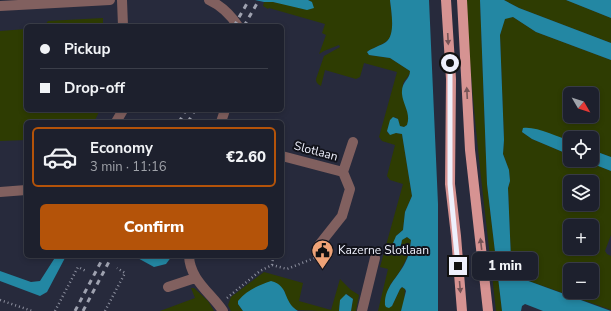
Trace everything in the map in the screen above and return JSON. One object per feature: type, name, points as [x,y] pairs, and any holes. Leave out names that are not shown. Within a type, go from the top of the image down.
[{"type":"main road","points":[[446,0],[450,79],[450,184],[462,311]]},
{"type":"main road","points":[[462,0],[470,150],[488,311]]},
{"type":"street","points":[[0,6],[110,0]]},
{"type":"street","points":[[122,0],[123,24]]},
{"type":"street","points":[[209,0],[218,4],[230,14],[237,24]]},
{"type":"street","points":[[319,245],[342,216],[350,189],[343,172],[353,142]]},
{"type":"street","name":"Slotlaan","points":[[284,157],[343,172]]},
{"type":"street","points":[[0,192],[24,190]]},
{"type":"street","points":[[190,258],[195,278],[221,308]]},
{"type":"street","points":[[362,311],[374,258]]},
{"type":"street","points":[[168,287],[195,278]]},
{"type":"path","points":[[221,308],[260,271],[272,265],[287,269],[318,256]]},
{"type":"path","points":[[272,265],[273,259]]},
{"type":"path","points":[[55,311],[78,267],[86,271]]},
{"type":"path","points":[[105,311],[125,273],[117,268]]},
{"type":"path","points":[[0,301],[32,311]]},
{"type":"green space","points":[[308,0],[390,0],[392,28],[390,38],[385,43],[367,52],[369,55],[390,58],[410,71],[403,84],[403,95],[408,116],[407,125],[404,127],[399,126],[398,119],[394,117],[387,132],[389,134],[402,134],[412,196],[405,212],[403,230],[396,236],[401,246],[402,239],[407,237],[411,240],[410,247],[404,264],[390,285],[392,306],[400,289],[402,287],[405,289],[404,304],[401,311],[378,311],[388,269],[380,267],[403,184],[390,180],[387,176],[395,145],[382,141],[379,137],[397,72],[364,63],[360,77],[356,79],[325,70],[321,86],[318,84],[316,79],[324,56],[340,47],[339,45],[319,54],[326,35],[322,33],[325,24],[269,8],[268,9],[263,6],[264,2],[290,5],[312,2]]},
{"type":"green space","points":[[466,0],[480,0],[487,184],[502,311],[496,311],[475,117]]},
{"type":"green space","points":[[504,0],[566,0],[611,18],[611,43],[519,8]]},
{"type":"green space","points":[[513,17],[536,32],[611,60],[611,157],[599,153],[599,131],[563,131],[563,139],[552,135],[522,130],[522,132],[532,139],[563,152],[563,167],[599,166],[611,171],[611,235],[605,251],[611,256],[611,310],[580,299],[599,299],[599,263],[563,263],[563,293],[523,279],[517,275],[514,270],[511,259],[508,188],[510,181],[509,170],[503,154],[504,140],[500,35],[505,18]]},
{"type":"green space","points":[[103,18],[103,24],[46,24],[48,21]]},
{"type":"green space","points":[[24,29],[24,112],[99,112],[95,120],[24,120],[24,140],[0,141],[0,31]]},
{"type":"green space","points":[[264,272],[303,283],[299,301],[331,310],[340,279],[351,290],[359,295],[356,311],[351,311],[353,299],[347,294],[339,306],[339,311],[297,310],[290,304],[284,290],[238,304],[243,311],[231,311],[228,305],[231,297]]},
{"type":"green space","points":[[191,288],[194,288],[208,301],[214,311],[160,311],[195,298]]},
{"type":"water","points":[[255,0],[308,0],[312,2],[314,8],[307,10],[273,2]]},
{"type":"water","points":[[390,0],[429,0],[438,204],[438,311],[401,311],[406,291],[402,287],[392,306],[389,308],[385,305],[385,299],[389,288],[404,265],[409,252],[411,240],[407,237],[402,240],[400,247],[395,250],[391,248],[396,236],[403,230],[405,212],[412,196],[402,134],[396,133],[390,135],[387,131],[390,120],[393,117],[398,119],[400,126],[404,127],[407,125],[408,117],[402,90],[404,83],[409,77],[410,71],[390,58],[369,55],[367,52],[389,39],[392,28]]},
{"type":"water","points":[[480,0],[504,0],[519,8],[611,43],[611,60],[536,32],[513,17],[505,19],[500,35],[504,140],[503,154],[509,170],[510,181],[508,188],[511,259],[514,271],[523,279],[563,294],[563,299],[578,299],[611,311],[543,311],[525,304],[522,306],[521,311],[502,311],[487,184]]},
{"type":"water","points":[[566,0],[611,0],[611,18]]},
{"type":"water","points":[[523,128],[528,128],[540,130],[563,138],[563,152],[532,139],[522,132]]},
{"type":"water","points":[[599,153],[611,157],[611,171],[599,166]]},
{"type":"water","points":[[55,258],[65,258],[47,292],[40,296],[0,281],[0,271],[31,282],[40,281]]},
{"type":"water","points":[[138,258],[170,258],[166,264],[154,267]]},
{"type":"water","points":[[271,281],[281,286],[290,303],[298,311],[243,311],[238,304],[238,301],[253,288]]},
{"type":"water","points":[[346,294],[353,299],[351,311],[339,311],[340,300]]},
{"type":"railway","points":[[235,24],[249,0]]},
{"type":"railway","points":[[245,24],[259,0]]},
{"type":"railway","points":[[180,120],[185,112]]},
{"type":"railway","points":[[189,120],[194,112]]},
{"type":"railway","points":[[75,311],[103,258]]},
{"type":"railway","points":[[83,311],[111,258]]},
{"type":"place","name":"Kazerne Slotlaan","points":[[323,270]]},
{"type":"route","points":[[450,63],[450,184],[458,266]]}]
